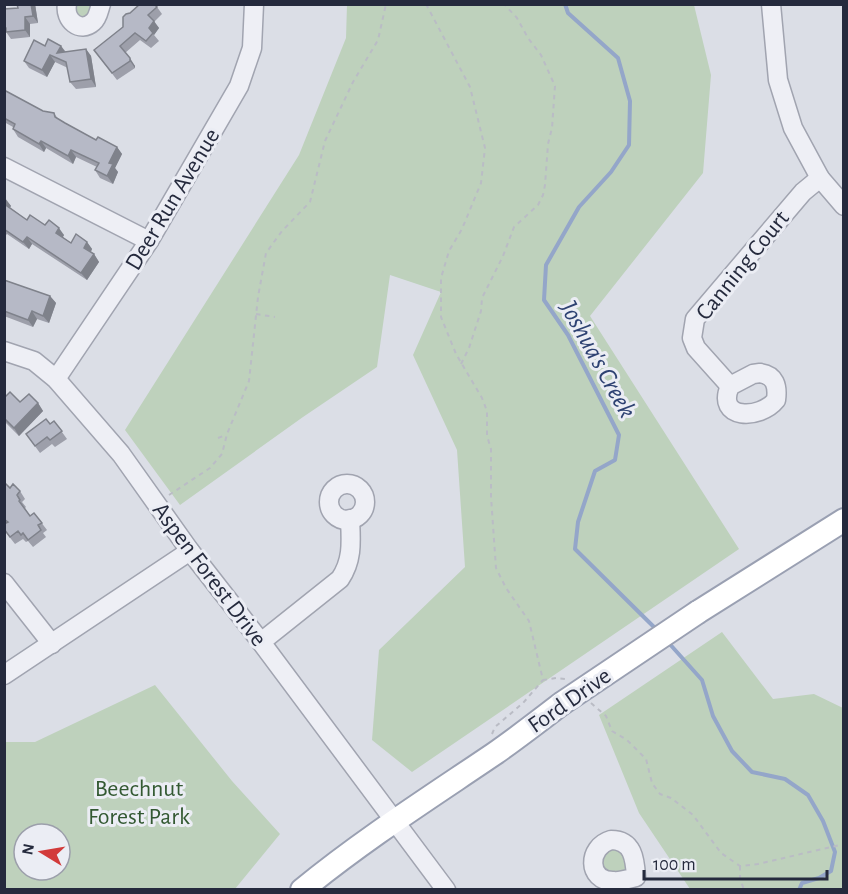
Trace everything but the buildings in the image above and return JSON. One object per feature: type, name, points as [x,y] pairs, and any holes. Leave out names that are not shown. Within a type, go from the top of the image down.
[{"type":"main road","name":"Ford Drive","points":[[302,890],[393,821],[496,753],[561,704],[698,612],[843,520]]},
{"type":"street","points":[[67,4],[66,14],[69,19],[72,23],[82,27],[88,26],[96,19],[101,4]]},
{"type":"street","name":"Deer Run Avenue","points":[[56,379],[149,242],[239,86],[252,48],[254,4]]},
{"type":"street","points":[[771,4],[778,80],[793,128],[820,178],[843,206]]},
{"type":"street","points":[[4,167],[149,242]]},
{"type":"street","name":"Canning Court","points":[[730,386],[696,348],[692,338],[695,319],[802,192],[820,178]]},
{"type":"street","name":"Aspen Forest Drive","points":[[4,351],[34,361],[56,379],[120,454],[190,551],[261,642],[446,890]]},
{"type":"street","points":[[261,642],[340,579],[351,555],[350,519]]},
{"type":"street","points":[[4,675],[190,551]]},
{"type":"street","points":[[4,584],[52,644]]},
{"type":"path","points":[[156,503],[210,468],[222,454],[227,434],[249,381],[256,314],[267,253],[282,231],[310,202],[325,141],[353,82],[378,40],[386,4]]},
{"type":"path","points":[[426,4],[470,87],[485,148],[481,183],[462,229],[449,251],[441,278],[441,317],[461,364],[483,398],[487,411],[487,436],[491,449],[491,497],[496,568],[506,588],[529,621],[543,680]]},
{"type":"path","points":[[461,364],[469,348],[481,311],[482,298],[503,256],[514,227],[538,205],[543,195],[548,144],[552,128],[555,86],[541,54],[528,38],[517,18],[504,4]]},
{"type":"path","points":[[256,314],[274,317]]},
{"type":"path","points":[[218,438],[227,434]]},
{"type":"path","points":[[496,753],[490,738],[495,727],[523,703],[543,680],[565,679]]},
{"type":"path","points":[[589,702],[606,716],[612,731],[627,740],[646,759],[652,783],[660,794],[671,798],[693,815],[721,853],[741,866],[843,844]]},
{"type":"path","points":[[741,866],[744,890]]},
{"type":"green space","points":[[77,5],[91,5],[87,16],[81,17],[76,14]]},
{"type":"green space","points":[[347,5],[694,5],[711,75],[703,173],[590,316],[739,549],[412,772],[372,740],[379,650],[465,567],[457,450],[413,355],[441,292],[390,275],[377,367],[180,505],[125,430],[299,155],[346,38]]},
{"type":"green space","points":[[722,632],[773,699],[814,694],[843,708],[843,889],[690,889],[639,813],[599,715]]},
{"type":"green space","name":"Beechnut Forest Park","points":[[155,685],[232,781],[280,834],[235,889],[5,889],[5,742],[35,742]]},
{"type":"green space","points":[[609,848],[622,849],[629,871],[608,873],[602,867],[601,858]]},
{"type":"waterway","name":"Joshua's Creek","points":[[565,4],[568,13],[618,58],[630,101],[629,145],[611,172],[579,207],[546,265],[544,300],[568,335],[619,435],[615,460],[595,471],[578,522],[575,549],[658,631]]},
{"type":"waterway","name":"Joshua's Creek","points":[[667,641],[702,680],[713,716],[732,751],[752,772],[785,779],[808,795],[823,821],[835,852],[831,871],[819,878],[802,883],[799,890]]}]
